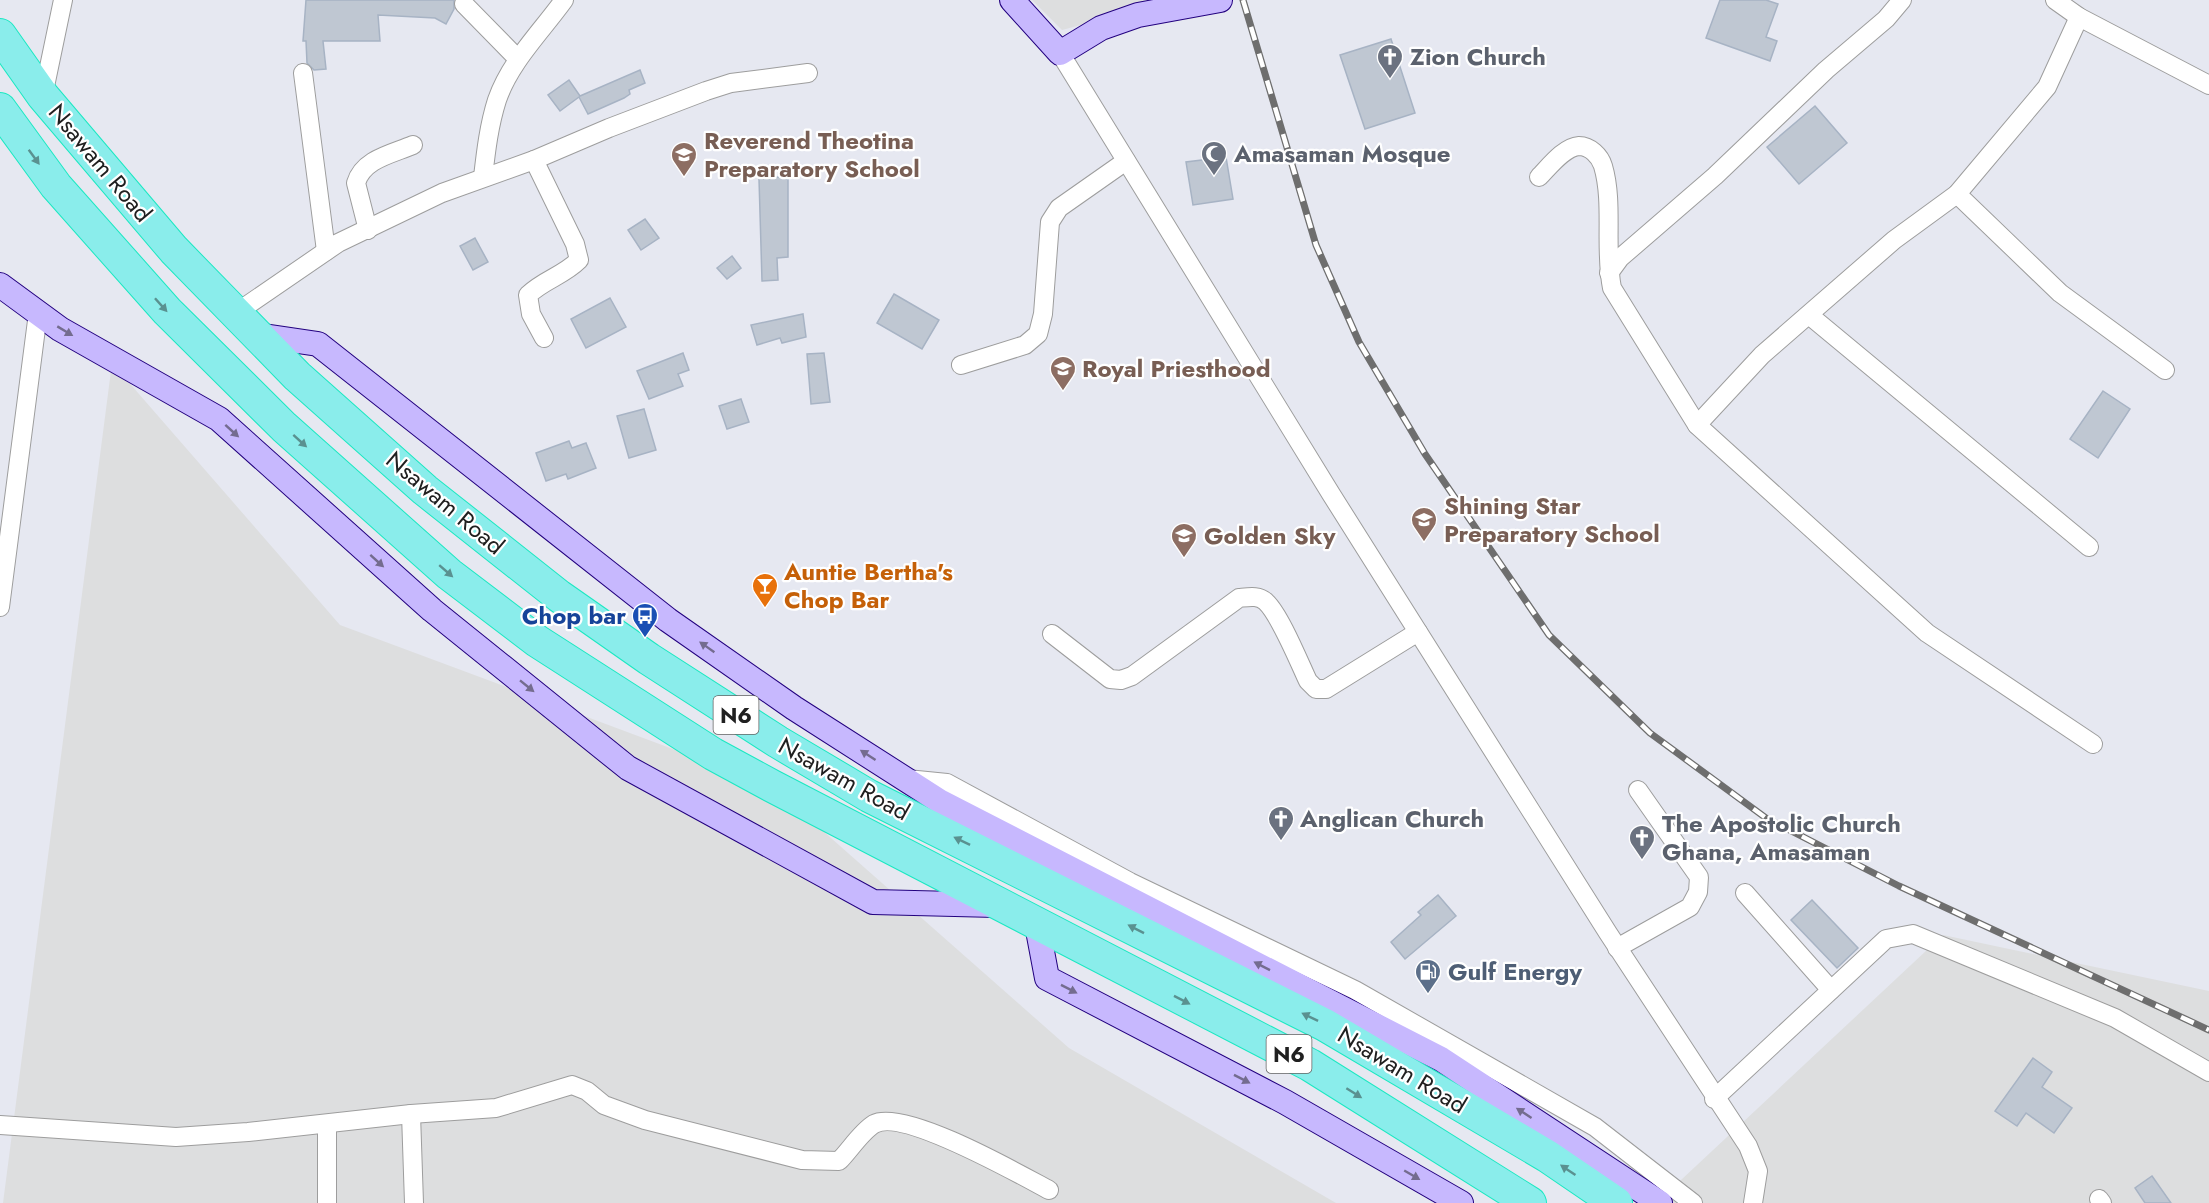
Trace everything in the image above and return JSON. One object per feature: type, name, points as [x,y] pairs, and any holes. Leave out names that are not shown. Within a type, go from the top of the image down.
[{"type":"highway","name":"Nsawam Road","points":[[0,35],[43,96],[174,249],[297,375],[425,490],[550,589],[649,659],[777,742],[869,796],[1325,1025],[1547,1156],[1616,1203]]},
{"type":"highway","name":"Nsawam Road","points":[[0,109],[56,186],[167,311],[284,427],[449,574],[537,641],[713,754],[998,905],[1310,1065],[1530,1203]]},
{"type":"main road","points":[[1012,0],[1060,53],[1101,28],[1138,15],[1211,1]]},
{"type":"main road","points":[[0,285],[60,329],[219,419],[432,610],[628,768],[873,902],[998,905]]},
{"type":"main road","points":[[257,334],[318,344],[668,620],[794,708],[941,802],[1442,1059],[1660,1203]]},
{"type":"main road","points":[[1037,924],[1047,978],[1285,1102],[1461,1203]]},
{"type":"street","points":[[43,96],[63,0]]},
{"type":"street","points":[[483,177],[488,138],[497,99],[518,59],[564,0]]},
{"type":"street","points":[[1609,273],[1620,258],[1715,176],[1826,70],[1886,19],[1902,0]]},
{"type":"street","points":[[2055,0],[2079,17],[2209,85]]},
{"type":"street","points":[[464,4],[518,59]]},
{"type":"street","points":[[1697,425],[1762,355],[1894,240],[1957,194],[2047,87],[2079,17]]},
{"type":"street","points":[[1060,53],[1418,632],[1617,948],[1714,1099],[1748,1146],[1758,1171],[1759,1200]]},
{"type":"street","points":[[303,73],[326,251]]},
{"type":"street","points":[[236,313],[326,251],[442,193],[534,160],[706,91],[731,83],[808,74]]},
{"type":"street","points":[[368,230],[356,183],[357,177],[368,164],[413,146]]},
{"type":"street","points":[[1539,177],[1568,150],[1579,146],[1588,148],[1599,158],[1603,167],[1606,194],[1609,273],[1612,288],[1697,425],[1927,633],[2093,744]]},
{"type":"street","points":[[534,160],[575,244],[579,260],[568,270],[542,281],[528,295],[531,314],[544,338]]},
{"type":"street","points":[[961,365],[1025,345],[1038,334],[1043,314],[1050,222],[1059,208],[1126,161]]},
{"type":"street","points":[[1957,194],[2060,293],[2165,370]]},
{"type":"street","points":[[0,607],[38,313]]},
{"type":"street","points":[[1809,315],[2089,547]]},
{"type":"street","points":[[1052,634],[1110,679],[1121,680],[1132,676],[1239,598],[1255,597],[1266,602],[1274,613],[1308,681],[1316,689],[1326,689],[1418,632]]},
{"type":"street","points":[[906,779],[947,783],[1130,882],[1355,990],[1595,1127],[1693,1203]]},
{"type":"street","points":[[1617,948],[1690,907],[1698,892],[1699,877],[1638,790]]},
{"type":"street","points":[[1745,893],[1831,990]]},
{"type":"street","points":[[1714,1099],[1886,939],[1913,934],[2115,1018],[2209,1072]]},
{"type":"street","points":[[0,1125],[176,1137],[496,1108],[572,1085],[587,1091],[604,1105],[645,1120],[802,1160],[838,1161],[874,1124],[889,1121],[907,1124],[965,1146],[1049,1190]]},
{"type":"street","points":[[411,1114],[414,1203]]},
{"type":"street","points":[[327,1124],[327,1203]]},
{"type":"shaded area","points":[[1032,0],[1174,0],[1062,30]]},
{"type":"shaded area","points":[[112,363],[340,625],[772,786],[1069,1048],[1336,1203],[3,1203]]},
{"type":"shaded area","points":[[1943,935],[2209,991],[2209,1203],[1673,1203],[1666,1194]]},
{"type":"building","points":[[306,0],[454,0],[454,9],[446,24],[435,18],[378,15],[380,41],[323,41],[326,69],[314,70],[307,63],[306,41],[303,41]]},
{"type":"building","points":[[1720,0],[1766,0],[1778,4],[1766,37],[1777,41],[1770,61],[1706,38]]},
{"type":"building","points":[[1391,39],[1415,113],[1365,129],[1340,55]]},
{"type":"building","points":[[640,70],[645,83],[629,90],[630,94],[624,98],[588,114],[579,97],[560,111],[548,95],[569,80],[580,96]]},
{"type":"building","points":[[1815,106],[1847,143],[1799,184],[1767,147]]},
{"type":"building","points":[[1226,157],[1233,199],[1193,205],[1186,162]]},
{"type":"building","points":[[788,176],[788,257],[777,258],[778,280],[762,281],[759,179]]},
{"type":"building","points":[[645,219],[659,238],[641,250],[628,230]]},
{"type":"building","points":[[475,238],[488,262],[473,270],[460,246]]},
{"type":"building","points":[[732,256],[741,268],[727,279],[717,268]]},
{"type":"building","points":[[894,294],[939,320],[922,349],[877,323]]},
{"type":"building","points":[[610,298],[626,327],[586,348],[571,319]]},
{"type":"building","points":[[803,314],[806,337],[782,343],[780,338],[757,345],[751,325]]},
{"type":"building","points":[[683,353],[689,370],[678,374],[683,386],[649,399],[637,371]]},
{"type":"building","points":[[824,353],[830,402],[811,404],[807,354]]},
{"type":"building","points":[[2103,391],[2130,409],[2098,458],[2070,439]]},
{"type":"building","points":[[741,399],[749,422],[727,429],[719,406]]},
{"type":"building","points":[[644,409],[656,450],[629,458],[617,416]]},
{"type":"building","points":[[569,441],[572,448],[586,443],[596,468],[568,479],[566,474],[546,481],[536,453]]},
{"type":"building","points":[[1438,895],[1456,916],[1405,959],[1391,942],[1421,915],[1418,912]]},
{"type":"building","points":[[1812,900],[1858,948],[1837,968],[1791,920]]},
{"type":"building","points":[[2033,1058],[2052,1072],[2042,1087],[2072,1108],[2054,1133],[2026,1113],[2017,1126],[1995,1111]]},
{"type":"building","points":[[2152,1176],[2171,1203],[2145,1203],[2135,1188]]},
{"type":"railway","points":[[1243,0],[1316,245],[1359,342],[1425,454],[1549,635],[1650,733],[1766,818],[1899,886],[2209,1030]]},
{"type":"place","name":"Zion Church","points":[[1390,80]]},
{"type":"place","name":"Amasaman Mosque","points":[[1214,177]]},
{"type":"place","name":"Reverend Theotina Preparatory School","points":[[684,178]]},
{"type":"place","name":"Royal Priesthood","points":[[1063,392]]},
{"type":"place","name":"Shining Star Preparatory School","points":[[1424,543]]},
{"type":"place","name":"Golden Sky","points":[[1184,559]]},
{"type":"place","name":"Auntie Bertha's Chop Bar","points":[[765,609]]},
{"type":"place","name":"Chop bar","points":[[645,639]]},
{"type":"place","name":"Anglican Church","points":[[1281,842]]},
{"type":"place","name":"The Apostolic Church Ghana, Amasaman","points":[[1642,861]]},
{"type":"place","name":"Gulf Energy","points":[[1428,995]]}]
